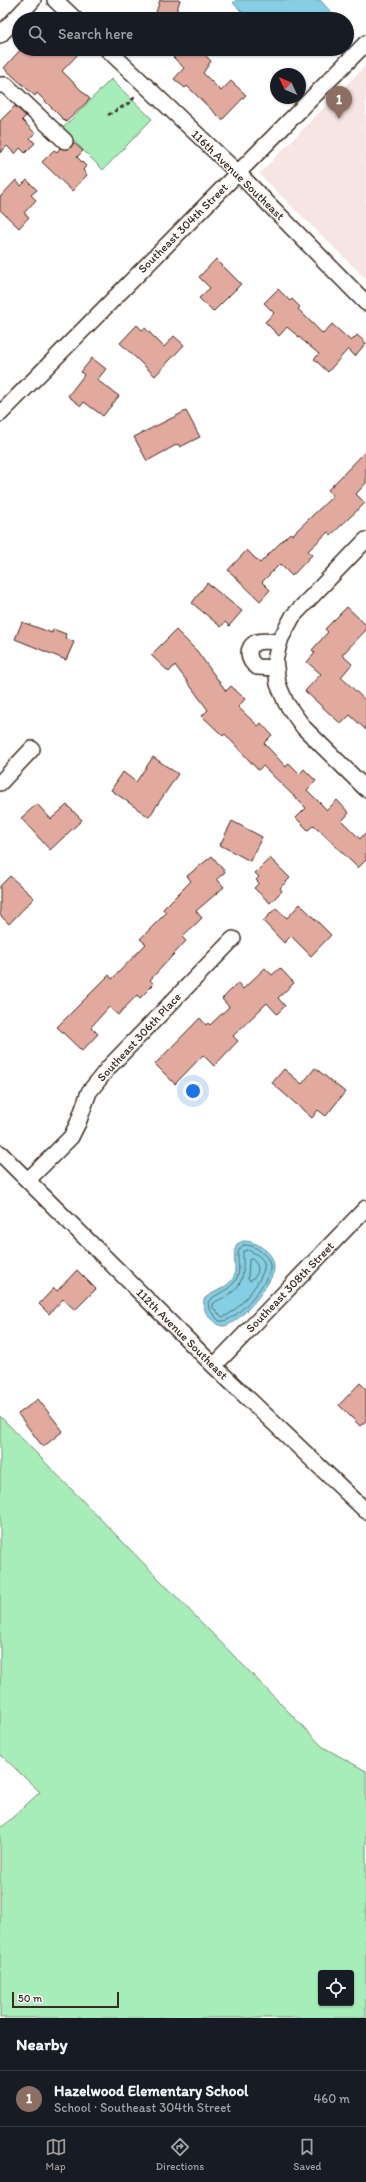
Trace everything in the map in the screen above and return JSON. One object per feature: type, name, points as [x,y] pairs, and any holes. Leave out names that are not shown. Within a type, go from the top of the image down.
[{"type":"street","points":[[22,12],[33,0]]},
{"type":"street","points":[[56,0],[69,12]]},
{"type":"street","points":[[0,35],[12,22]]},
{"type":"street","name":"Southeast 304th Street","points":[[0,414],[366,44]]},
{"type":"street","name":"116th Avenue Southeast","points":[[114,56],[238,173],[366,303]]},
{"type":"street","points":[[0,85],[6,84],[65,141]]},
{"type":"street","points":[[366,540],[293,616],[280,642],[275,664],[278,684],[286,703],[304,728],[366,789]]},
{"type":"street","points":[[275,664],[257,667],[252,664],[249,655],[253,645],[257,642],[280,642]]},
{"type":"street","points":[[0,783],[32,748]]},
{"type":"street","name":"Southeast 306th Place","points":[[28,1180],[71,1137],[78,1123],[89,1092],[104,1072],[233,939]]},
{"type":"street","name":"112th Avenue Southeast","points":[[0,1153],[214,1366],[366,1512]]},
{"type":"street","name":"Southeast 308th Street","points":[[214,1366],[366,1208]]},
{"type":"path","points":[[108,115],[129,103],[146,86]]},
{"type":"shaded area","points":[[366,65],[366,279],[259,174]]},
{"type":"green space","points":[[111,79],[152,119],[103,170],[62,129]]},
{"type":"green space","points":[[0,1416],[323,1747],[366,1771],[366,2018],[0,2018],[0,1829],[40,1792],[0,1754]]},
{"type":"water","points":[[236,0],[320,0],[331,12],[242,12],[233,3]]},
{"type":"water","points":[[243,1241],[255,1243],[269,1254],[272,1258],[274,1268],[272,1275],[262,1293],[246,1311],[229,1324],[221,1326],[215,1323],[207,1314],[204,1307],[204,1299],[223,1288],[232,1280],[235,1270],[235,1250],[237,1244]]},
{"type":"building","points":[[160,0],[180,0],[176,12],[156,12]]},
{"type":"building","points":[[15,56],[76,56],[62,71],[90,99],[66,122],[37,93],[35,96],[4,68]]},
{"type":"building","points":[[206,56],[211,61],[203,73],[221,91],[231,81],[246,95],[222,120],[187,86],[185,88],[174,79],[184,68],[173,57]]},
{"type":"building","points":[[15,106],[26,116],[22,120],[35,133],[30,138],[35,143],[25,153],[20,148],[15,154],[7,146],[0,153],[0,121]]},
{"type":"building","points":[[74,143],[83,151],[77,157],[86,166],[83,170],[87,175],[72,191],[42,162],[54,150],[57,152],[60,148],[68,149]]},
{"type":"building","points":[[16,180],[21,186],[27,180],[37,190],[31,195],[36,200],[24,213],[29,217],[19,228],[0,210],[0,197]]},
{"type":"building","points":[[216,259],[241,284],[213,312],[199,298],[210,288],[199,277]]},
{"type":"building","points":[[278,289],[290,301],[292,299],[300,307],[298,309],[323,334],[332,324],[351,341],[357,335],[366,343],[355,356],[348,349],[328,372],[314,359],[319,354],[287,327],[279,336],[265,322],[274,313],[264,303]]},
{"type":"building","points":[[137,325],[142,330],[145,328],[164,347],[174,336],[184,345],[155,376],[120,343]]},
{"type":"building","points":[[92,358],[106,369],[97,380],[119,396],[103,416],[84,402],[81,406],[68,396],[84,375],[81,372]]},
{"type":"building","points":[[186,411],[200,437],[180,447],[178,444],[147,461],[134,437]]},
{"type":"building","points":[[366,451],[366,483],[356,494],[365,503],[331,535],[328,532],[308,551],[312,555],[292,576],[280,564],[262,582],[270,590],[260,601],[228,570],[247,550],[260,563],[290,533],[292,535],[333,496],[328,490]]},
{"type":"building","points":[[207,583],[242,611],[229,626],[225,622],[221,627],[192,603]]},
{"type":"building","points":[[347,607],[366,625],[366,630],[342,655],[352,664],[341,677],[366,701],[366,730],[350,715],[341,724],[305,691],[321,674],[307,662],[315,653],[312,650],[328,632],[325,629]]},
{"type":"building","points":[[22,622],[52,633],[53,629],[66,634],[65,638],[74,642],[66,660],[15,639]]},
{"type":"building","points":[[176,630],[197,651],[226,691],[231,686],[245,699],[238,707],[258,726],[261,723],[272,735],[264,743],[286,767],[289,763],[300,774],[304,769],[316,781],[307,790],[327,810],[337,800],[349,813],[342,821],[360,839],[366,832],[366,860],[358,868],[314,825],[308,830],[296,818],[306,808],[263,766],[258,770],[225,734],[223,736],[202,716],[208,710],[175,665],[169,672],[151,655]]},
{"type":"building","points":[[153,757],[178,774],[149,817],[111,790],[123,772],[136,782]]},
{"type":"building","points":[[37,804],[51,819],[67,805],[82,820],[50,850],[21,818]]},
{"type":"building","points":[[232,821],[262,837],[250,861],[220,845]]},
{"type":"building","points":[[212,856],[225,872],[217,879],[224,887],[196,911],[202,918],[182,937],[186,941],[150,980],[154,984],[140,998],[137,995],[118,1015],[109,1007],[91,1027],[98,1034],[82,1051],[57,1027],[109,975],[112,979],[146,944],[140,939],[166,913],[163,909],[191,881],[187,876]]},
{"type":"building","points":[[270,858],[290,878],[280,888],[282,891],[270,903],[254,888],[259,883],[256,880],[259,877],[255,873]]},
{"type":"building","points":[[10,876],[34,898],[9,924],[0,915],[0,886]]},
{"type":"building","points":[[300,904],[331,935],[311,956],[291,936],[284,943],[263,921],[276,908],[287,918]]},
{"type":"building","points":[[265,968],[272,975],[280,968],[294,983],[278,998],[285,1006],[277,1014],[267,1003],[233,1036],[238,1041],[214,1066],[203,1055],[175,1084],[155,1064],[200,1018],[206,1025],[208,1023],[210,1025],[229,1007],[222,999],[238,983],[243,989]]},
{"type":"building","points":[[315,1068],[345,1092],[326,1116],[318,1110],[312,1118],[272,1083],[284,1069],[302,1084]]},
{"type":"building","points":[[77,1270],[96,1289],[75,1310],[63,1299],[49,1314],[39,1304],[54,1288],[57,1291]]},
{"type":"building","points":[[360,1383],[366,1389],[366,1421],[360,1426],[339,1405]]},
{"type":"building","points":[[38,1399],[63,1431],[43,1447],[18,1414]]},
{"type":"place","name":"Hazelwood Elementary School","points":[[339,119]]}]
